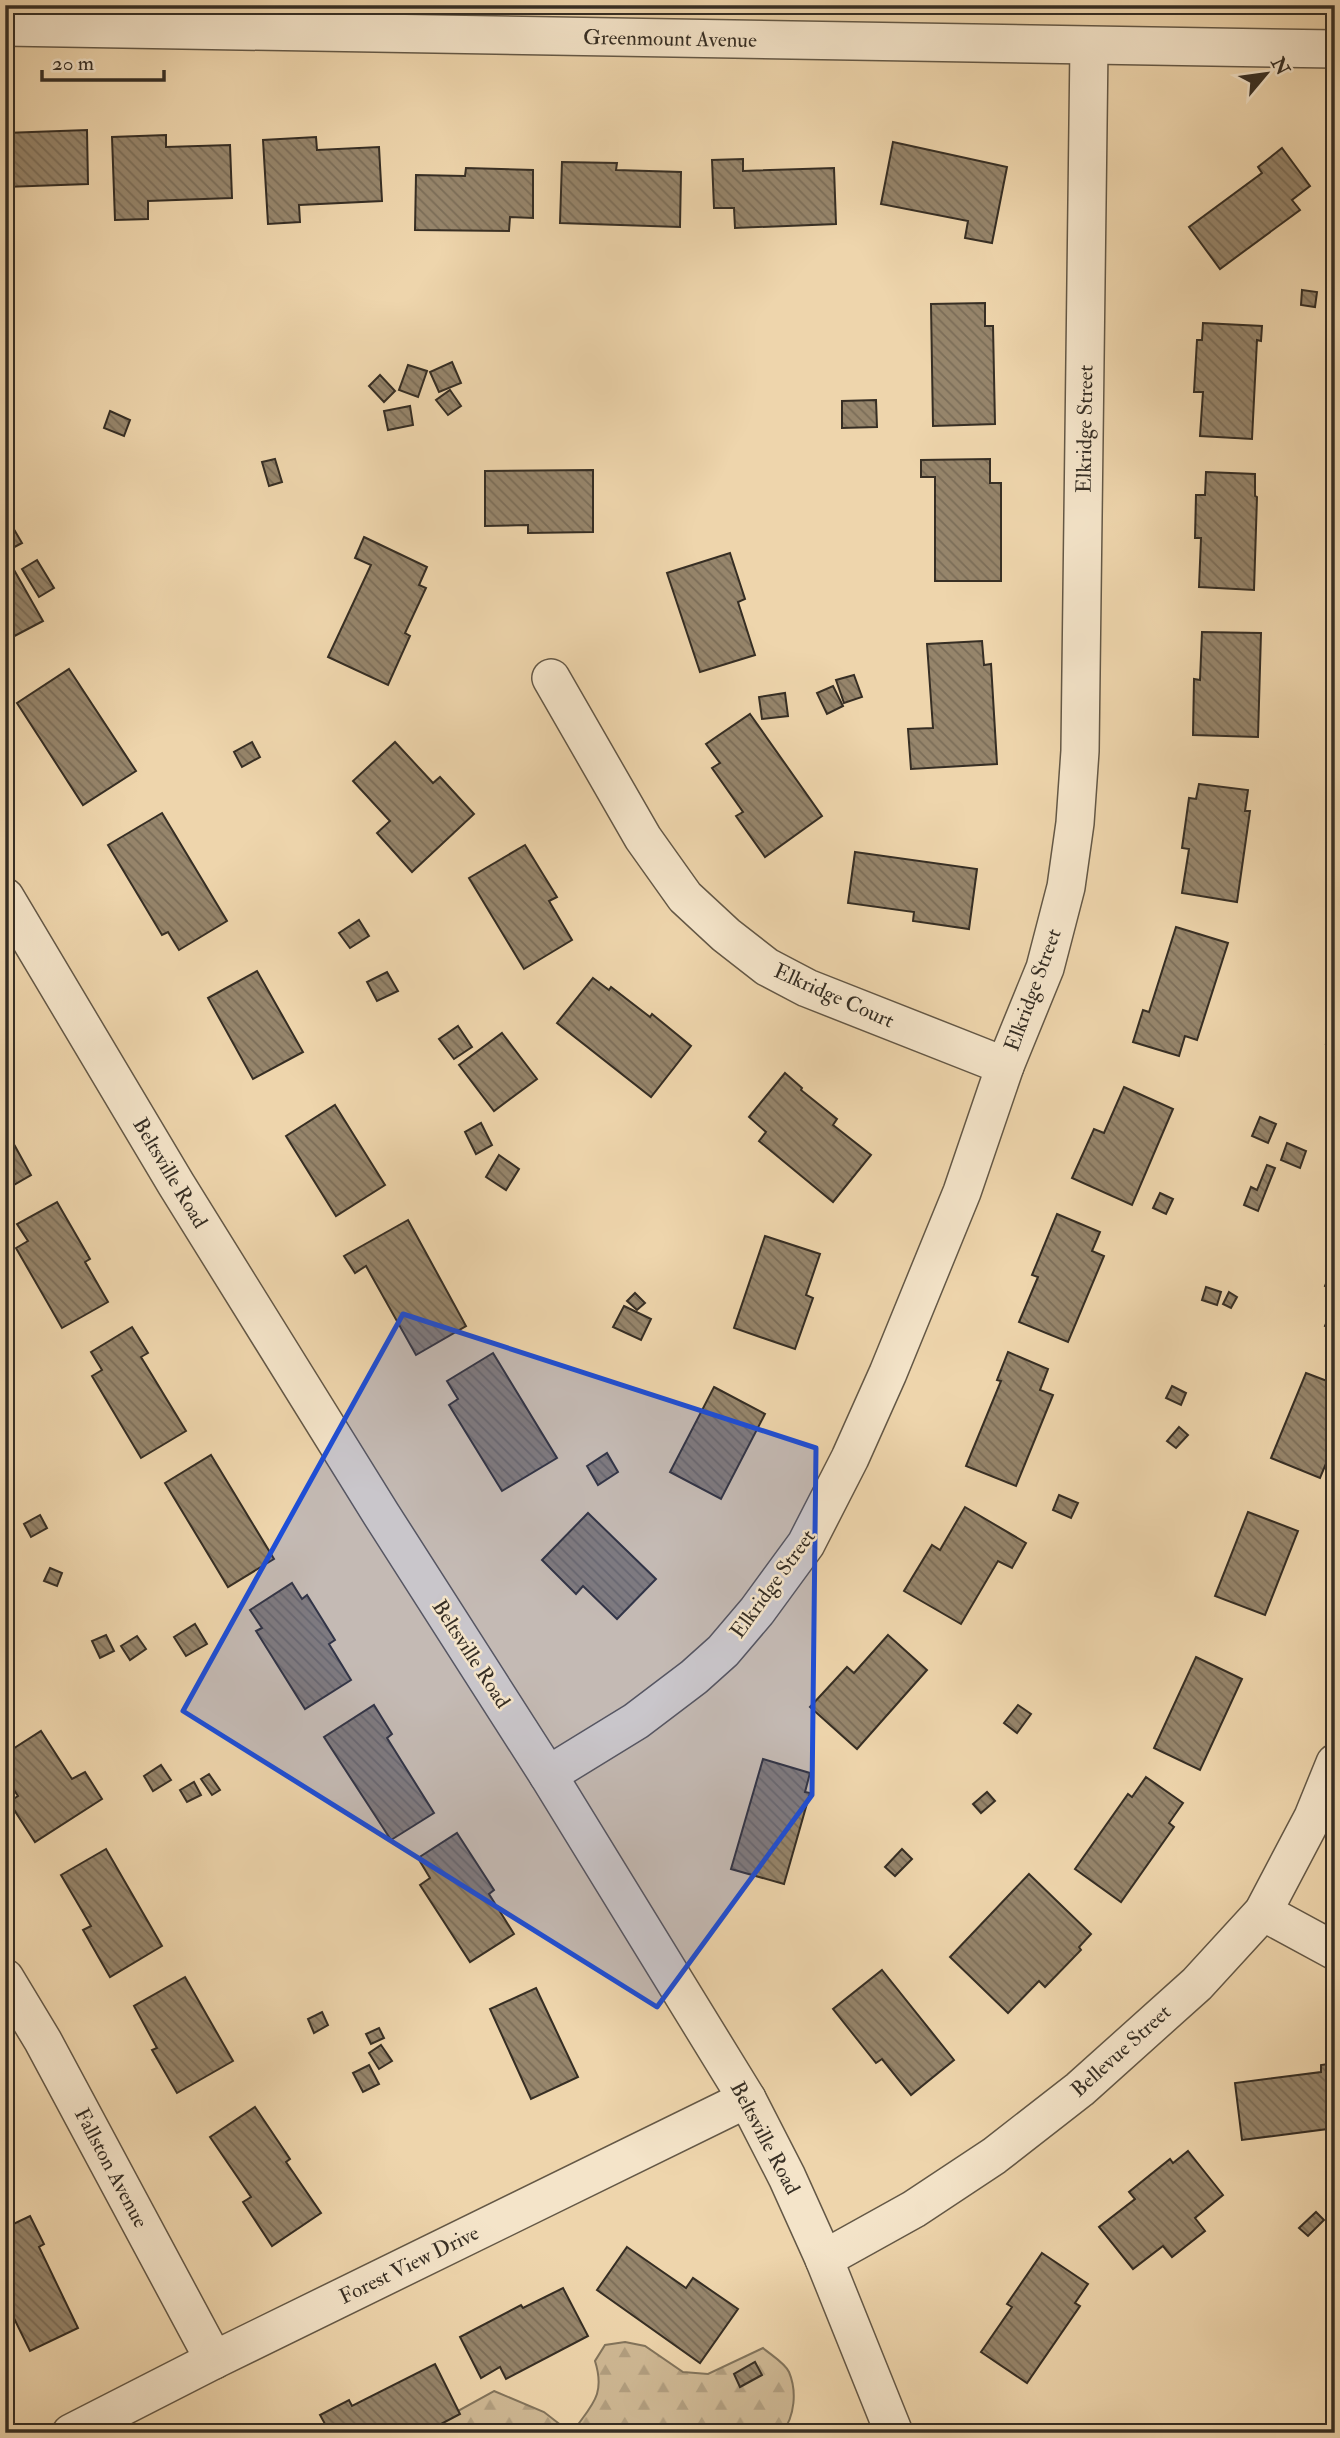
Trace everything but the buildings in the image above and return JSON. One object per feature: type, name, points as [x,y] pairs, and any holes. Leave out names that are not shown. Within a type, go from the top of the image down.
[{"type":"street","name":"Greenmount Avenue","points":[[5,27],[1335,49]]},
{"type":"street","name":"Elkridge Street","points":[[548,1775],[636,1721],[723,1651],[807,1544],[888,1373],[962,1192],[1005,1066],[1045,968],[1066,887],[1075,823],[1080,751],[1089,46]]},
{"type":"street","name":"Elkridge Court","points":[[551,678],[643,838],[685,897],[726,935],[767,967],[807,988],[1005,1066]]},
{"type":"street","name":"Beltsville Road","points":[[5,897],[176,1184],[381,1514],[548,1775],[747,2099],[787,2177],[824,2259],[894,2433]]},
{"type":"street","name":"Bellevue Street","points":[[824,2259],[914,2209],[994,2155],[1080,2089],[1196,1984],[1262,1912],[1313,1818],[1335,1763]]},
{"type":"street","points":[[1262,1912],[1335,1951]]},
{"type":"street","name":"Fallston Avenue","points":[[5,1978],[43,2041],[214,2360]]},
{"type":"street","name":"Forest View Drive","points":[[71,2433],[214,2360],[747,2099]]},
{"type":"highlighted area","points":[[403,1314],[816,1448],[812,1795],[657,2007],[183,1711]]},
{"type":"green space","points":[[625,2342],[645,2346],[683,2372],[708,2374],[763,2348],[784,2365],[792,2379],[793,2403],[790,2419],[782,2433],[572,2433],[591,2407],[598,2392],[595,2361],[605,2345]]},
{"type":"green space","points":[[494,2391],[544,2412],[571,2433],[418,2433]]}]
